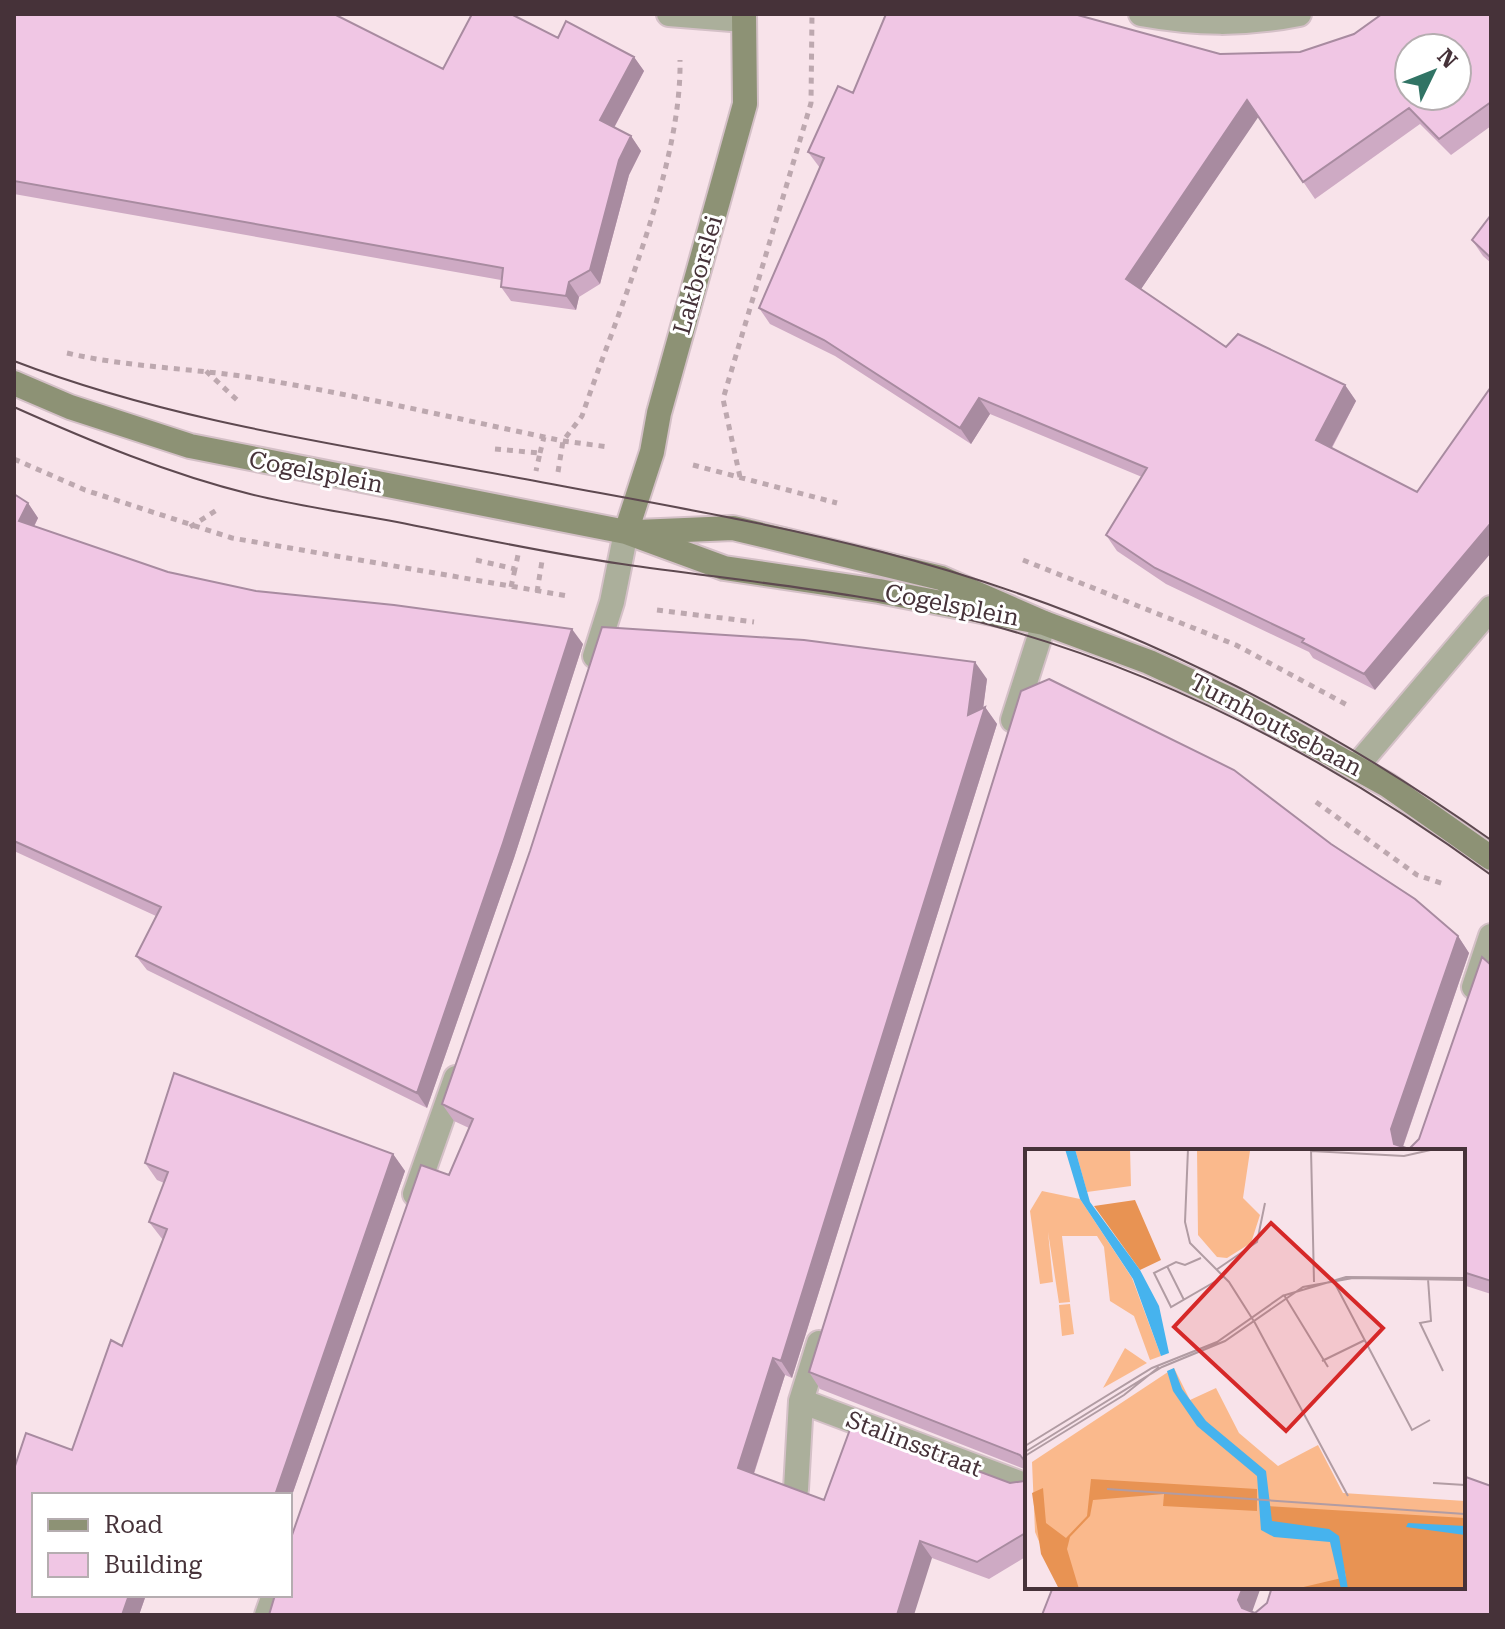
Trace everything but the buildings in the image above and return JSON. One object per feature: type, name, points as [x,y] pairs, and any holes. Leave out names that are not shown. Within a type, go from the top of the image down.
[{"type":"main road","name":"Lakborslei","points":[[626,532],[652,452],[659,413],[745,104],[744,17]]},
{"type":"main road","name":"Cogelsplein","points":[[14,383],[70,407],[190,446],[626,532],[724,568],[879,591],[1044,623]]},
{"type":"main road","name":"Cogelsplein","points":[[626,532],[733,528],[756,532],[941,578],[1044,623]]},
{"type":"main road","name":"Turnhoutsebaan","points":[[1044,623],[1201,684],[1356,767],[1491,858]]},
{"type":"street","points":[[1141,14],[1193,23],[1257,22],[1299,14]]},
{"type":"street","points":[[674,16],[744,17]]},
{"type":"street","points":[[589,675],[612,602],[626,532]]},
{"type":"street","points":[[1356,767],[1491,608]]},
{"type":"street","points":[[1005,748],[1044,623]]},
{"type":"street","points":[[1466,1008],[1491,936]]},
{"type":"street","points":[[406,1219],[463,1056]]},
{"type":"street","points":[[796,1489],[801,1401],[824,1325]]},
{"type":"street","name":"Stalinsstraat","points":[[801,1401],[1025,1485]]},
{"type":"path","points":[[740,475],[723,399],[811,103],[812,14]]},
{"type":"path","points":[[55,349],[119,364],[260,379],[563,441],[582,416],[659,187],[680,92],[674,16]]},
{"type":"path","points":[[206,371],[237,400]]},
{"type":"path","points":[[540,453],[544,437]]},
{"type":"path","points":[[14,459],[85,490],[190,527],[247,541],[537,592]]},
{"type":"path","points":[[190,527],[220,508]]},
{"type":"path","points":[[511,587],[515,569]]},
{"type":"path","points":[[612,602],[760,623]]},
{"type":"path","points":[[1310,798],[1417,875],[1455,888]]},
{"type":"tram line","points":[[14,361],[75,383],[200,417],[747,521],[882,552],[964,575],[1123,634],[1200,668],[1349,748],[1491,840]]},
{"type":"tram line","points":[[14,407],[160,467],[268,498],[594,560],[902,604],[994,626],[1061,647],[1127,671],[1254,728],[1375,797],[1491,875]]}]
